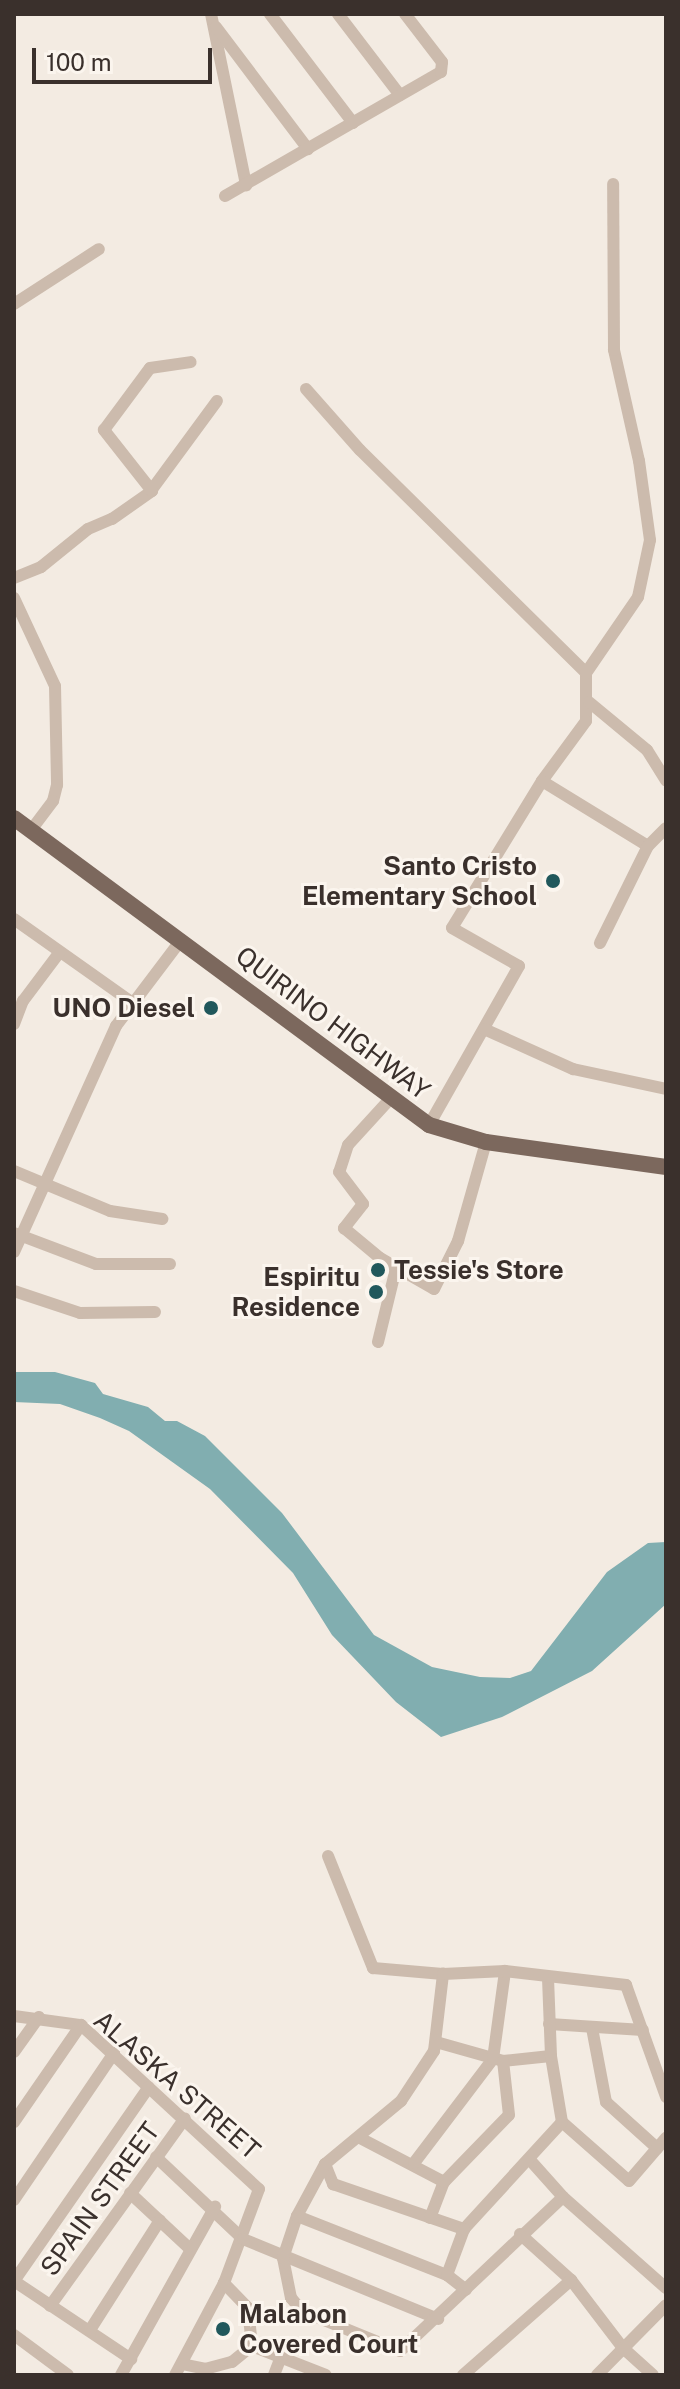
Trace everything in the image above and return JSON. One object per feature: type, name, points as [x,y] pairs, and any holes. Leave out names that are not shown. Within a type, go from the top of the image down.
[{"type":"main road","name":"QUIRINO HIGHWAY","points":[[14,818],[429,1125],[486,1142],[666,1167]]},
{"type":"street","points":[[270,14],[353,123]]},
{"type":"street","points":[[338,14],[400,95]]},
{"type":"street","points":[[225,196],[443,67],[405,14]]},
{"type":"street","points":[[212,19],[308,149]]},
{"type":"street","points":[[212,19],[246,185]]},
{"type":"street","points":[[586,673],[638,597],[650,540],[639,461],[614,350],[613,184]]},
{"type":"street","points":[[14,304],[99,249]]},
{"type":"street","points":[[153,488],[104,430],[150,368],[191,362]]},
{"type":"street","points":[[306,389],[360,450],[586,673],[589,702],[586,721],[542,781],[452,928],[519,966],[429,1125]]},
{"type":"street","points":[[14,578],[51,561],[88,529],[112,519],[153,488],[217,401]]},
{"type":"street","points":[[14,598],[55,686],[57,785],[53,801],[31,830]]},
{"type":"street","points":[[589,702],[647,750],[666,780]]},
{"type":"street","points":[[542,781],[648,846]]},
{"type":"street","points":[[600,943],[648,846],[666,828]]},
{"type":"street","points":[[16,925],[134,1004]]},
{"type":"street","points":[[14,1252],[17,1234],[43,1187],[116,1026],[181,940]]},
{"type":"street","points":[[14,1024],[23,1001],[59,953]]},
{"type":"street","points":[[484,1029],[573,1069],[666,1089]]},
{"type":"street","points":[[390,1099],[357,1131],[339,1172],[363,1204],[344,1228],[396,1268],[434,1289],[458,1241],[486,1142]]},
{"type":"street","points":[[14,1171],[43,1187],[110,1211],[162,1219]]},
{"type":"street","points":[[17,1234],[96,1264],[170,1264]]},
{"type":"street","points":[[378,1342],[396,1268]]},
{"type":"street","points":[[14,1291],[80,1313],[155,1312]]},
{"type":"street","points":[[328,1856],[373,1968],[443,1974],[505,1971],[626,1985],[666,2097]]},
{"type":"street","points":[[430,2218],[444,2182],[509,2115],[498,2060],[505,1971]]},
{"type":"street","points":[[443,1974],[436,2042],[401,2101],[325,2164],[297,2216],[283,2258],[294,2305],[391,2348],[408,2348],[520,2234],[563,2197]]},
{"type":"street","points":[[548,1977],[551,2056],[562,2122],[623,2180],[634,2179],[662,2143],[606,2102],[592,2028]]},
{"type":"street","name":"ALASKA STREET","points":[[14,2016],[81,2025],[259,2189],[243,2239]]},
{"type":"street","points":[[14,2052],[39,2017]]},
{"type":"street","points":[[549,2024],[643,2030]]},
{"type":"street","points":[[14,2122],[81,2025]]},
{"type":"street","points":[[436,2042],[498,2060],[551,2056]]},
{"type":"street","points":[[14,2200],[114,2053]]},
{"type":"street","points":[[414,2163],[498,2060]]},
{"type":"street","points":[[131,2359],[14,2281],[149,2087]]},
{"type":"street","name":"SPAIN STREET","points":[[50,2306],[185,2118]]},
{"type":"street","points":[[447,2275],[464,2229],[562,2122]]},
{"type":"street","points":[[360,2138],[414,2163],[444,2182]]},
{"type":"street","points":[[156,2157],[215,2207],[243,2239],[438,2319]]},
{"type":"street","points":[[530,2160],[563,2197],[666,2288]]},
{"type":"street","points":[[325,2164],[333,2184],[464,2229]]},
{"type":"street","points":[[130,2193],[188,2247]]},
{"type":"street","points":[[121,2375],[188,2247],[215,2207]]},
{"type":"street","points":[[297,2216],[447,2275],[466,2290]]},
{"type":"street","points":[[90,2330],[160,2220]]},
{"type":"street","points":[[520,2234],[571,2280],[623,2348],[653,2375]]},
{"type":"street","points":[[243,2239],[179,2370],[205,2369],[232,2362],[252,2346]]},
{"type":"street","points":[[463,2375],[571,2280]]},
{"type":"street","points":[[224,2283],[248,2308],[252,2346]]},
{"type":"street","points":[[597,2375],[666,2305]]},
{"type":"street","points":[[14,2335],[68,2375]]},
{"type":"street","points":[[252,2346],[326,2375]]},
{"type":"street","points":[[274,2375],[281,2357]]},
{"type":"water","points":[[14,1372],[55,1372],[95,1383],[103,1394],[148,1407],[165,1421],[177,1421],[205,1436],[282,1513],[374,1635],[432,1667],[480,1677],[510,1678],[531,1671],[607,1572],[648,1543],[666,1542],[666,1604],[592,1671],[502,1717],[441,1737],[396,1702],[332,1635],[293,1573],[210,1489],[129,1431],[100,1418],[60,1404],[14,1402]]},
{"type":"place","name":"Santo Cristo Elementary School","points":[[553,881]]},
{"type":"place","name":"UNO Diesel","points":[[211,1008]]},
{"type":"place","name":"Tessie's Store","points":[[378,1270]]},
{"type":"place","name":"Espiritu Residence","points":[[376,1292]]},
{"type":"place","name":"Malabon Covered Court","points":[[223,2329]]}]
